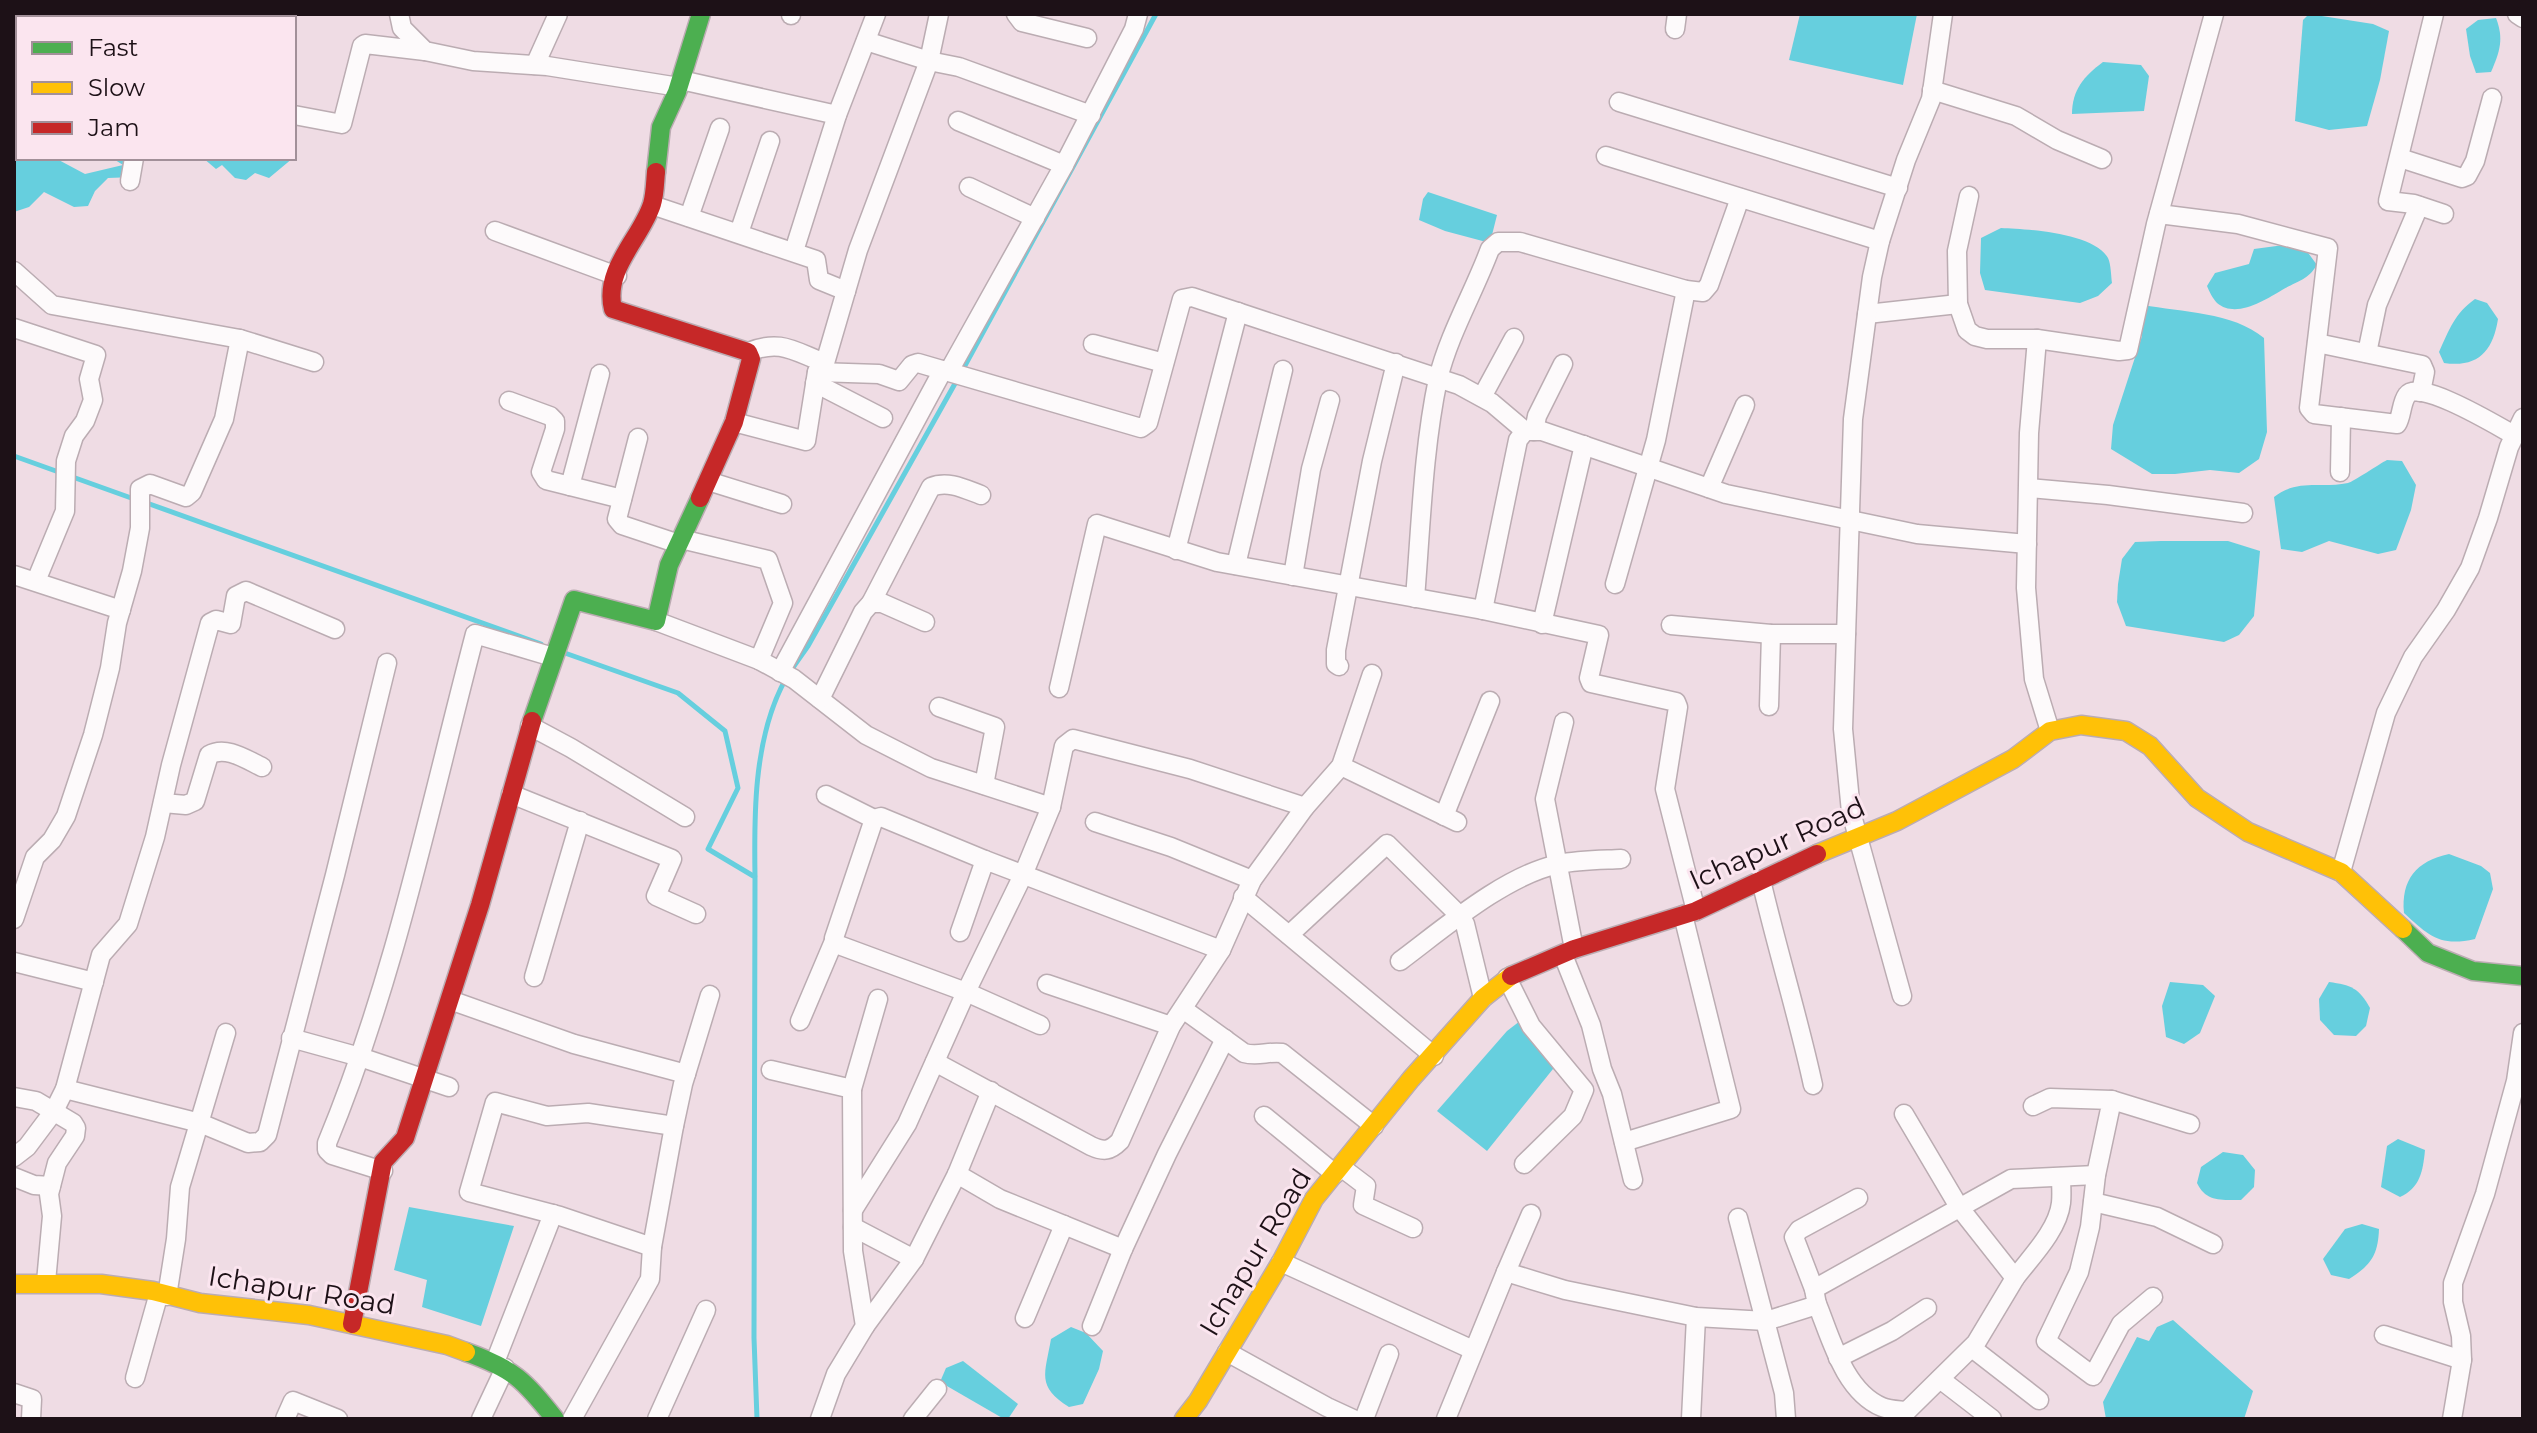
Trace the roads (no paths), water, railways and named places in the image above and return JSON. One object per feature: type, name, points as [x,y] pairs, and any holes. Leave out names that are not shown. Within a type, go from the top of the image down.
[{"type":"street","points":[[399,14],[402,28],[425,51]]},
{"type":"street","points":[[535,65],[558,14]]},
{"type":"street","points":[[701,14],[680,83],[661,127],[652,205],[623,255],[610,297],[613,309],[748,352],[779,345],[883,418]]},
{"type":"street","points":[[794,251],[837,115],[876,14]]},
{"type":"street","points":[[734,422],[806,441],[819,372],[858,250],[929,61],[939,14]]},
{"type":"street","points":[[1016,14],[1022,22],[1087,38]]},
{"type":"street","points":[[787,675],[954,373],[1091,115],[1134,29],[1138,14]]},
{"type":"street","points":[[1902,996],[1851,812],[1843,729],[1853,419],[1880,241],[1932,90],[1943,14]]},
{"type":"street","points":[[1969,196],[1957,251],[1958,304],[1967,330],[1975,336],[2037,339],[2128,350],[2159,214],[2214,14]]},
{"type":"street","points":[[2434,14],[2388,201],[2444,214]]},
{"type":"street","points":[[2517,14],[2523,18]]},
{"type":"street","points":[[866,41],[959,67],[1091,115]]},
{"type":"street","points":[[296,115],[342,124],[365,44],[425,51],[473,61],[535,65],[680,83],[837,115]]},
{"type":"street","points":[[1932,90],[2016,116],[2057,140],[2102,159]]},
{"type":"street","points":[[2400,158],[2462,178],[2467,176],[2475,161],[2492,98]]},
{"type":"street","points":[[1619,102],[1898,188]]},
{"type":"street","points":[[958,121],[1064,165]]},
{"type":"street","points":[[689,217],[720,128]]},
{"type":"street","points":[[739,233],[770,141]]},
{"type":"street","points":[[1606,156],[1880,241]]},
{"type":"street","points":[[130,181],[134,160]]},
{"type":"street","points":[[969,187],[1035,218]]},
{"type":"street","points":[[1415,598],[1429,431],[1439,377],[1446,352],[1490,249],[1498,242],[1520,242],[1686,290],[1703,292],[1709,285],[1740,198]]},
{"type":"street","points":[[652,205],[816,260],[821,282],[846,291]]},
{"type":"street","points":[[2367,353],[2377,305],[2419,206]]},
{"type":"street","points":[[2159,214],[2238,224],[2328,248],[2310,411],[2314,414],[2397,424],[2406,396],[2413,391],[2444,398],[2514,435]]},
{"type":"street","points":[[495,231],[617,276]]},
{"type":"street","points":[[14,271],[52,305],[240,339],[314,362]]},
{"type":"street","points":[[1615,584],[1656,440],[1686,290]]},
{"type":"street","points":[[819,372],[879,374],[899,381],[912,365],[918,363],[1141,428],[1148,423],[1185,297],[1439,377],[1482,397],[1529,431],[1542,431],[1726,494],[1917,534],[2027,544]]},
{"type":"street","points":[[1867,314],[1958,304]]},
{"type":"street","points":[[1176,550],[1238,312]]},
{"type":"street","points":[[14,328],[96,355],[89,379],[93,400],[85,421],[74,436],[66,461],[65,511],[36,581]]},
{"type":"street","points":[[1482,397],[1514,338]]},
{"type":"street","points":[[14,919],[35,857],[59,829],[73,797],[110,668],[132,571],[140,528],[140,489],[150,484],[186,497],[192,492],[224,419],[240,339]]},
{"type":"street","points":[[2037,339],[2031,394],[2026,588],[2034,679],[2050,731],[2081,725],[2126,731],[2150,746],[2197,798],[2248,832],[2341,872],[2428,953],[2473,971],[2523,976]]},
{"type":"street","points":[[2317,343],[2422,365],[2425,372],[2421,392]]},
{"type":"street","points":[[1093,344],[1164,363]]},
{"type":"street","points":[[656,621],[669,565],[734,422],[750,368],[748,352]]},
{"type":"street","points":[[1339,666],[1336,664],[1336,650],[1372,461],[1396,363]]},
{"type":"street","points":[[1483,610],[1518,440],[1529,431],[1563,364]]},
{"type":"street","points":[[1236,565],[1283,370]]},
{"type":"street","points":[[570,486],[600,374]]},
{"type":"street","points":[[1293,576],[1311,469],[1330,400]]},
{"type":"street","points":[[509,401],[583,432]]},
{"type":"street","points":[[1709,488],[1745,405]]},
{"type":"street","points":[[2340,472],[2341,417]]},
{"type":"street","points":[[2341,872],[2386,713],[2413,657],[2446,610],[2470,568],[2514,435],[2523,418]]},
{"type":"street","points":[[555,421],[541,472],[546,480],[622,499]]},
{"type":"street","points":[[638,438],[617,519],[622,525],[680,541],[768,560],[783,603],[759,660]]},
{"type":"street","points":[[1542,624],[1584,445]]},
{"type":"street","points":[[708,481],[782,504]]},
{"type":"street","points":[[820,699],[931,487],[939,483],[981,495]]},
{"type":"street","points":[[2029,488],[2243,513]]},
{"type":"street","points":[[1059,688],[1097,524],[1176,550],[1236,565],[1483,610],[1599,635],[1589,678],[1591,683],[1676,702],[1678,707],[1665,789],[1731,1109],[1624,1142]]},
{"type":"street","points":[[14,575],[121,610]]},
{"type":"street","points":[[14,1157],[27,1147],[54,1111],[65,1089],[101,955],[128,924],[155,837],[210,623],[216,620],[231,624],[238,593],[246,591],[335,629]]},
{"type":"street","points":[[352,1324],[383,1162],[405,1138],[490,871],[530,726],[574,600],[656,621],[759,660],[787,675],[866,735],[931,768],[1051,807]]},
{"type":"street","points":[[871,603],[882,603],[925,622]]},
{"type":"street","points":[[1671,625],[1771,634],[1846,634]]},
{"type":"street","points":[[383,1171],[332,1155],[327,1150],[327,1143],[360,1057],[398,938],[475,634],[554,652]]},
{"type":"street","points":[[1769,706],[1771,634]]},
{"type":"street","points":[[65,1089],[200,1123],[248,1143],[260,1142],[267,1135],[387,663]]},
{"type":"street","points":[[935,1062],[1091,1146],[1102,1151],[1112,1149],[1120,1141],[1171,1026],[1221,950],[1252,880],[1305,807],[1341,766],[1372,674]]},
{"type":"street","points":[[1341,766],[1450,819],[1490,701]]},
{"type":"street","points":[[939,707],[995,727],[984,785]]},
{"type":"street","points":[[1564,722],[1545,799],[1558,864],[1569,952],[1633,1180]]},
{"type":"street","points":[[530,726],[685,817]]},
{"type":"street","name":"Ichapur Road","points":[[1184,1419],[1281,1262],[1314,1199],[1483,998],[1507,978],[1569,952],[1690,913],[1897,821],[2013,759],[2050,731]]},
{"type":"street","points":[[853,1218],[907,1124],[1023,875],[1051,807],[1064,746],[1073,739],[1190,769],[1305,807]]},
{"type":"street","points":[[163,803],[186,805],[195,801],[209,755],[217,751],[226,751],[262,767]]},
{"type":"street","points":[[511,794],[672,859],[656,896],[696,914]]},
{"type":"street","points":[[826,795],[874,819],[881,817],[1221,950]]},
{"type":"street","points":[[800,1021],[834,941],[874,819]]},
{"type":"street","points":[[534,977],[580,821]]},
{"type":"street","points":[[1095,822],[1171,847],[1252,880]]},
{"type":"street","points":[[1289,935],[1387,844],[1465,924],[1483,998]]},
{"type":"street","points":[[1400,961],[1460,916],[1518,879],[1558,864],[1621,859]]},
{"type":"street","points":[[960,932],[985,860]]},
{"type":"street","points":[[1761,880],[1779,959],[1799,1019],[1813,1085]]},
{"type":"street","points":[[1243,897],[1434,1056]]},
{"type":"street","points":[[834,941],[966,992],[1040,1025]]},
{"type":"street","points":[[14,962],[94,982]]},
{"type":"street","points":[[1507,978],[1531,1026],[1584,1090],[1573,1116],[1524,1164]]},
{"type":"street","points":[[1047,984],[1171,1026]]},
{"type":"street","points":[[572,1419],[650,1279],[652,1247],[674,1126],[710,995]]},
{"type":"street","points":[[865,1326],[853,1251],[852,1089],[878,999]]},
{"type":"street","points":[[450,1000],[574,1044],[686,1074]]},
{"type":"street","points":[[1183,1009],[1244,1053],[1254,1056],[1269,1051],[1282,1053],[1374,1126]]},
{"type":"street","points":[[135,1378],[163,1294],[176,1239],[180,1187],[226,1033]]},
{"type":"street","points":[[2452,1419],[2462,1360],[2453,1283],[2485,1194],[2516,1081],[2523,1033]]},
{"type":"street","points":[[291,1038],[449,1087]]},
{"type":"street","points":[[1092,1326],[1167,1154],[1225,1039]]},
{"type":"street","points":[[771,1070],[852,1089]]},
{"type":"street","points":[[820,1419],[836,1374],[865,1326],[914,1259],[957,1174],[991,1091]]},
{"type":"street","points":[[14,1097],[36,1101],[73,1123],[76,1128],[75,1136],[57,1163],[51,1186],[52,1216],[46,1282]]},
{"type":"street","points":[[2033,1106],[2050,1098],[2112,1100],[2190,1124]]},
{"type":"street","points":[[2112,1100],[2079,1272],[2046,1341],[2093,1376],[2121,1324],[2153,1297]]},
{"type":"street","points":[[652,1247],[553,1214],[469,1192],[495,1102],[547,1116],[588,1113],[674,1126]]},
{"type":"street","points":[[1904,1114],[1959,1207],[2015,1278]]},
{"type":"street","points":[[1264,1116],[1338,1170],[1366,1186],[1363,1205],[1413,1228]]},
{"type":"street","points":[[957,1174],[1000,1199],[1123,1249]]},
{"type":"street","points":[[1506,1272],[1565,1290],[1696,1317],[1766,1321],[1816,1296],[1959,1207],[2011,1179],[2096,1175]]},
{"type":"street","points":[[14,1177],[34,1185],[51,1186]]},
{"type":"street","points":[[1858,1198],[1799,1230],[1794,1237],[1838,1358],[1853,1384],[1882,1407],[1907,1411],[1972,1348],[1989,1324],[2015,1278],[2058,1215],[2061,1177]]},
{"type":"street","points":[[2093,1202],[2157,1217],[2213,1244]]},
{"type":"street","points":[[481,1419],[553,1214]]},
{"type":"street","points":[[1448,1418],[1473,1350],[1531,1214]]},
{"type":"street","points":[[853,1218],[914,1259]]},
{"type":"street","points":[[1738,1218],[1784,1393],[1786,1419]]},
{"type":"street","points":[[1025,1318],[1064,1225]]},
{"type":"street","points":[[1281,1262],[1473,1350]]},
{"type":"street","name":"Ichapur Road","points":[[14,1284],[101,1284],[200,1303],[309,1315],[447,1345],[500,1365],[525,1381],[555,1419]]},
{"type":"street","points":[[1838,1358],[1892,1331],[1927,1308]]},
{"type":"street","points":[[657,1419],[706,1310]]},
{"type":"street","points":[[1691,1419],[1696,1317]]},
{"type":"street","points":[[2384,1335],[2462,1360]]},
{"type":"street","points":[[1972,1348],[2039,1400]]},
{"type":"street","points":[[1227,1352],[1353,1418],[1389,1354]]},
{"type":"street","points":[[1940,1379],[1992,1419]]},
{"type":"street","points":[[913,1419],[937,1389]]},
{"type":"street","points":[[14,1393],[32,1399],[31,1419]]},
{"type":"street","points":[[285,1419],[294,1401],[338,1419]]},
{"type":"water","points":[[1800,14],[1917,14],[1903,85],[1789,60]]},
{"type":"water","points":[[2309,14],[2373,24],[2389,31],[2367,126],[2329,130],[2295,121],[2303,20]]},
{"type":"water","points":[[2496,18],[2500,39],[2497,58],[2491,72],[2476,73],[2466,29],[2478,20]]},
{"type":"water","points":[[2103,62],[2141,65],[2149,76],[2144,111],[2072,114],[2080,84]]},
{"type":"water","points":[[14,153],[16,160],[59,160],[85,174],[123,165],[115,160],[137,160],[134,177],[108,178],[95,191],[88,206],[74,207],[44,192],[29,207],[14,212]]},
{"type":"water","points":[[205,160],[291,160],[269,178],[255,173],[246,180],[235,178],[222,165],[216,169]]},
{"type":"water","points":[[1428,192],[1497,215],[1490,243],[1445,231],[1419,220],[1423,199]]},
{"type":"water","points":[[2001,228],[2059,234],[2089,243],[2108,258],[2112,283],[2098,296],[2080,303],[1985,290],[1980,273],[1981,238]]},
{"type":"water","points":[[2284,245],[2306,250],[2317,265],[2301,280],[2250,306],[2233,309],[2216,301],[2207,286],[2215,273],[2249,264],[2254,249]]},
{"type":"water","points":[[2475,299],[2487,303],[2498,319],[2492,340],[2475,360],[2444,363],[2439,352],[2446,336],[2457,316]]},
{"type":"water","points":[[2143,305],[2222,318],[2251,329],[2264,338],[2267,432],[2259,459],[2239,473],[2210,470],[2152,474],[2111,449],[2113,425],[2142,336],[2135,327]]},
{"type":"water","points":[[2387,460],[2402,461],[2416,485],[2411,510],[2396,550],[2378,554],[2329,541],[2302,552],[2281,549],[2274,497],[2301,486],[2348,483]]},
{"type":"water","points":[[2228,541],[2260,551],[2254,616],[2239,635],[2224,642],[2126,626],[2117,602],[2122,559],[2135,542]]},
{"type":"water","points":[[2449,854],[2481,866],[2490,873],[2493,889],[2475,939],[2453,942],[2436,938],[2404,913],[2405,891],[2413,874],[2437,857]]},
{"type":"water","points":[[2170,982],[2203,985],[2215,996],[2200,1033],[2184,1044],[2166,1037],[2162,1006]]},
{"type":"water","points":[[2329,982],[2354,989],[2370,1008],[2366,1026],[2356,1036],[2334,1035],[2320,1020],[2319,999]]},
{"type":"water","points":[[1520,1021],[1557,1064],[1487,1151],[1437,1111],[1507,1031]]},
{"type":"water","points":[[2398,1139],[2425,1150],[2419,1178],[2412,1189],[2400,1197],[2381,1187],[2387,1146]]},
{"type":"water","points":[[2223,1152],[2243,1155],[2255,1170],[2254,1187],[2241,1200],[2210,1197],[2197,1183],[2201,1167]]},
{"type":"water","points":[[409,1207],[514,1226],[481,1326],[422,1307],[427,1280],[394,1270]]},
{"type":"water","points":[[2362,1224],[2379,1229],[2372,1258],[2349,1279],[2331,1275],[2323,1259],[2345,1229]]},
{"type":"water","points":[[2173,1320],[2253,1391],[2244,1419],[2106,1419],[2103,1402],[2137,1337],[2149,1341],[2157,1327]]},
{"type":"water","points":[[1071,1327],[1086,1333],[1103,1351],[1099,1369],[1083,1404],[1069,1407],[1051,1392],[1045,1370],[1051,1339]]},
{"type":"water","points":[[963,1361],[1018,1404],[1008,1419],[940,1382],[946,1368]]},
{"type":"waterway","points":[[962,371],[1156,14]]},
{"type":"waterway","points":[[755,876],[758,780],[765,732],[772,710],[784,682],[808,646],[957,380]]},
{"type":"waterway","points":[[14,456],[134,499]]},
{"type":"waterway","points":[[144,502],[541,644]]},
{"type":"waterway","points":[[562,652],[678,693],[725,731],[738,788],[708,849],[755,877],[754,1338],[757,1419]]}]
